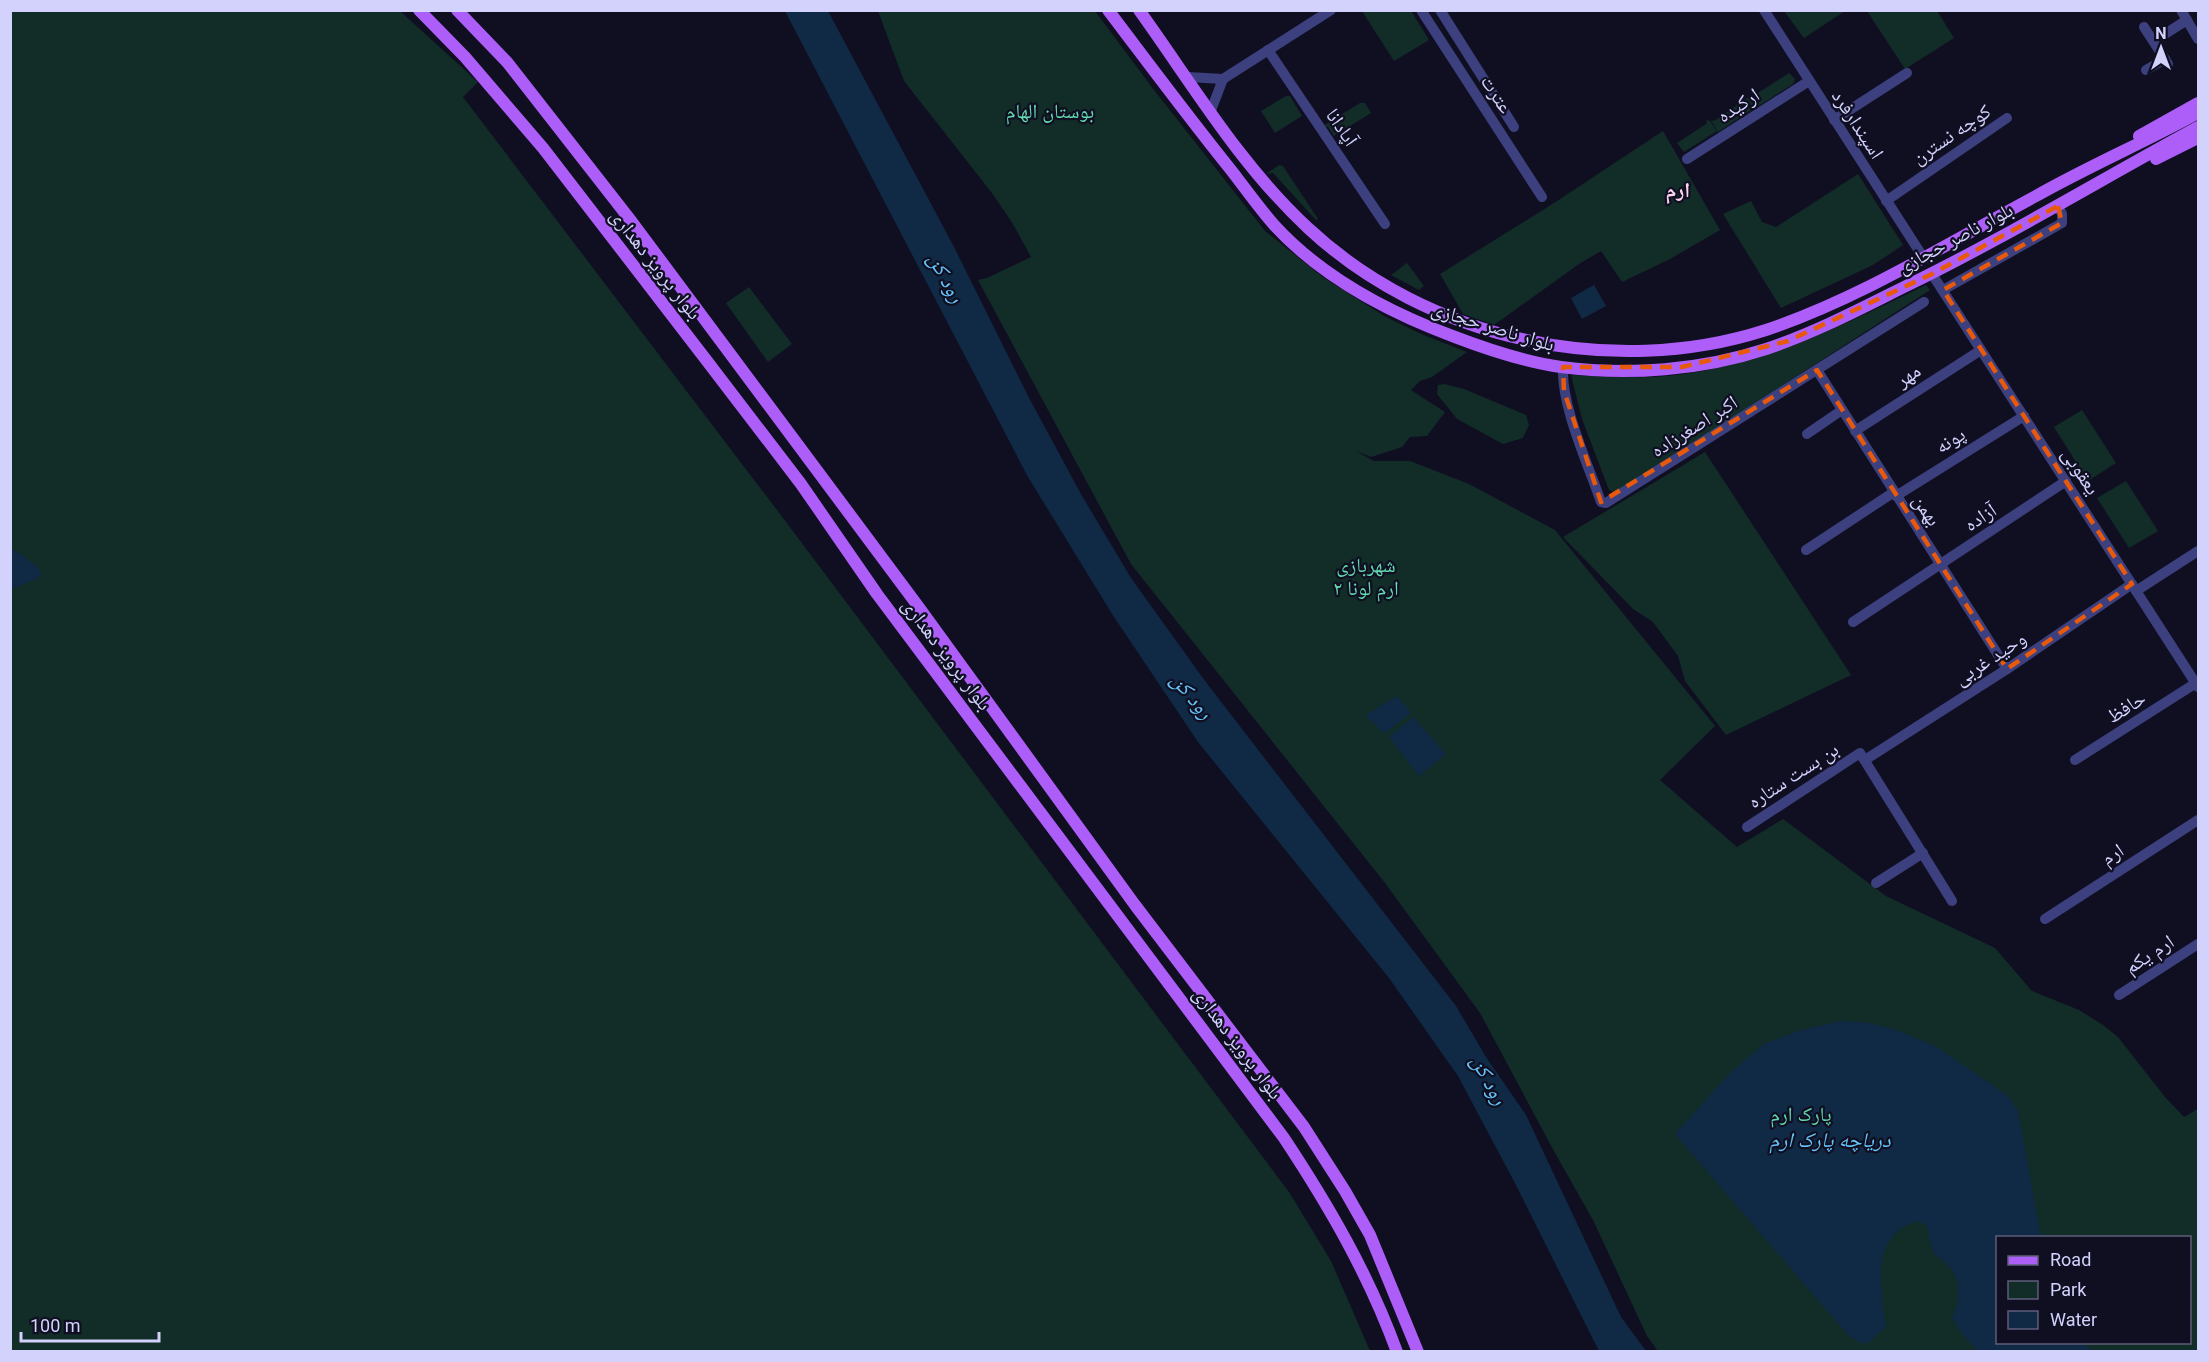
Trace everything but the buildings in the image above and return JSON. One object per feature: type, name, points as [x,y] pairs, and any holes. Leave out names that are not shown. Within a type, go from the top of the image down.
[{"type":"main road","name":"بلوار پرویز دهداری","points":[[419,10],[465,57],[528,130],[707,361],[801,484],[877,594],[1284,1138],[1324,1199],[1346,1238],[1376,1299],[1398,1352]]},
{"type":"main road","name":"بلوار پرویز دهداری","points":[[456,10],[507,62],[632,222],[918,606],[1135,905],[1304,1127],[1370,1235],[1418,1352]]},
{"type":"main road","name":"بلوار ناصر حجازی","points":[[1108,10],[1194,124],[1276,226],[1334,276],[1365,296],[1421,324],[1482,347],[1563,367],[1598,370],[1663,369],[1706,364],[1746,355],[1823,327],[1932,274],[2199,127]]},
{"type":"main road","name":"بلوار ناصر حجازی","points":[[1139,10],[1188,77],[1210,113],[1273,194],[1309,229],[1345,258],[1392,289],[1465,323],[1539,343],[1581,349],[1640,351],[1680,348],[1725,341],[1806,315],[1849,296],[2070,177],[2199,113]]},
{"type":"main road","points":[[2070,177],[2199,103]]},
{"type":"main road","points":[[2082,193],[2199,138]]},
{"type":"street","points":[[1188,77],[1223,79],[1331,10]]},
{"type":"street","name":"عترت","points":[[1421,10],[1542,197]]},
{"type":"street","points":[[1440,10],[1514,128]]},
{"type":"street","name":"اسپندارفرد","points":[[1764,10],[1923,257]]},
{"type":"street","points":[[2154,41],[2184,15],[2199,39]]},
{"type":"street","points":[[2144,27],[2167,61],[2146,70]]},
{"type":"street","name":"آپادانا","points":[[1268,50],[1385,224]]},
{"type":"street","points":[[1834,120],[1907,73]]},
{"type":"street","points":[[1210,113],[1223,79]]},
{"type":"street","name":"ارکیده","points":[[1687,159],[1809,81]]},
{"type":"street","name":"کوچه نسترن","points":[[1886,201],[2007,118]]},
{"type":"street","points":[[1943,290],[2062,223],[2062,214],[2058,206]]},
{"type":"street","name":"یعقوبی","points":[[1932,274],[2197,685]]},
{"type":"street","name":"اکبر اصغرزاده","points":[[1563,367],[1564,391],[1601,502],[1604,503],[1924,302]]},
{"type":"street","name":"مهر","points":[[1855,430],[1981,350]]},
{"type":"street","name":"بهمن","points":[[1817,370],[2007,669]]},
{"type":"street","points":[[1807,434],[1842,410]]},
{"type":"street","name":"پونه","points":[[1806,550],[2024,416]]},
{"type":"street","name":"آزاده","points":[[1853,622],[2066,482]]},
{"type":"street","name":"وحید غربی","points":[[1862,757],[2007,669],[2134,587],[2199,551]]},
{"type":"street","name":"حافظ","points":[[2075,760],[2197,685]]},
{"type":"street","points":[[1862,757],[1952,901]]},
{"type":"street","name":"بن بست ستاره","points":[[1747,827],[1862,757]]},
{"type":"street","name":"ارم","points":[[2045,919],[2199,820]]},
{"type":"street","points":[[1876,883],[1923,853]]},
{"type":"street","name":"ارم یکم","points":[[2120,995],[2199,944]]},
{"type":"highlighted area","points":[[2058,206],[2062,223],[1943,290],[2132,584],[2007,669],[1817,370],[1601,502],[1564,391],[1563,367],[1682,367],[1788,341],[1932,274]]},
{"type":"green space","points":[[10,11],[400,11],[478,82],[463,97],[777,510],[1289,1192],[1331,1261],[1370,1351],[11,1351]]},
{"type":"green space","name":"پارک ارم","points":[[878,11],[1095,11],[1265,231],[1324,278],[1386,317],[1467,352],[1432,377],[1420,381],[1411,390],[1445,412],[1427,436],[1410,437],[1402,447],[1371,457],[1356,451],[1374,461],[1410,461],[1469,484],[1555,530],[1715,726],[1660,780],[1737,847],[1783,819],[1886,896],[1995,948],[2032,991],[2079,1010],[2118,1037],[2165,1097],[2184,1117],[2198,1109],[2198,1351],[1658,1351],[1647,1336],[1593,1220],[1480,1013],[1385,883],[1131,564],[978,280],[1031,257],[1013,224],[992,193],[904,81]]},
{"type":"green space","points":[[1362,11],[1411,11],[1429,40],[1394,61]]},
{"type":"green space","points":[[1784,11],[1845,11],[1804,38]]},
{"type":"green space","points":[[1867,11],[1937,11],[1954,38],[1905,69]]},
{"type":"green space","points":[[1789,73],[1795,79],[1793,84],[1757,107],[1749,96],[1753,96]]},
{"type":"green space","points":[[1286,96],[1290,96],[1302,116],[1275,133],[1261,111]]},
{"type":"green space","points":[[1749,97],[1756,107],[1718,132],[1711,120],[1714,121]]},
{"type":"green space","points":[[1360,103],[1365,103],[1371,113],[1334,136],[1328,127],[1323,126]]},
{"type":"green space","points":[[1707,120],[1717,131],[1684,152],[1677,143],[1706,124]]},
{"type":"green space","points":[[1663,131],[1720,230],[1670,259],[1622,282],[1601,251],[1579,264],[1494,325],[1463,314],[1440,274]]},
{"type":"green space","points":[[1279,165],[1283,166],[1318,219],[1316,220],[1273,173],[1266,174]]},
{"type":"green space","points":[[1858,174],[1903,245],[1873,265],[1781,308],[1723,214],[1751,201],[1762,222],[1776,227]]},
{"type":"green space","points":[[1407,263],[1424,286],[1419,290],[1391,275]]},
{"type":"green space","points":[[1926,285],[1930,290],[1616,493],[1609,490],[1582,419],[1571,375],[1655,377],[1702,371],[1736,363],[1801,342]]},
{"type":"green space","points":[[749,287],[792,344],[768,362],[726,303]]},
{"type":"green space","points":[[1444,384],[1464,389],[1526,415],[1529,425],[1523,438],[1503,444],[1457,419],[1437,394],[1438,385]]},
{"type":"green space","points":[[2082,410],[2116,463],[2088,481],[2054,427]]},
{"type":"green space","points":[[1705,452],[1851,675],[1726,735],[1685,681],[1678,656],[1653,622],[1633,609],[1563,537]]},
{"type":"green space","points":[[2126,481],[2158,531],[2129,548],[2097,498]]},
{"type":"water","name":"رود کن","points":[[785,11],[828,11],[953,245],[1028,396],[1082,496],[1131,578],[1205,681],[1456,1006],[1486,1057],[1526,1115],[1621,1317],[1646,1351],[1599,1351],[1516,1185],[1458,1076],[1389,978],[1198,742],[1114,617],[1028,477]]},
{"type":"water","points":[[1594,285],[1606,306],[1582,319],[1571,298]]},
{"type":"water","points":[[11,548],[37,566],[41,575],[11,589]]},
{"type":"water","points":[[1397,696],[1411,713],[1384,734],[1366,715]]},
{"type":"water","points":[[1413,717],[1446,754],[1419,776],[1389,737]]},
{"type":"water","name":"دریاچه پارک ارم","points":[[1841,1021],[1869,1023],[1899,1031],[1937,1047],[2008,1096],[2018,1111],[2041,1236],[1996,1236],[1996,1344],[2084,1344],[2094,1351],[1978,1351],[1962,1334],[1952,1318],[1958,1296],[1955,1276],[1946,1263],[1935,1255],[1927,1226],[1918,1221],[1902,1228],[1885,1250],[1881,1280],[1886,1327],[1868,1343],[1861,1343],[1849,1336],[1675,1134],[1731,1072],[1764,1044],[1801,1030]]},
{"type":"district","name":"ارم","points":[[1678,190]]},
{"type":"park label","name":"بوستان الهام","points":[[1050,111]]},
{"type":"park label","name":"شهربازی ارم لونا ۲","points":[[1366,576]]}]
